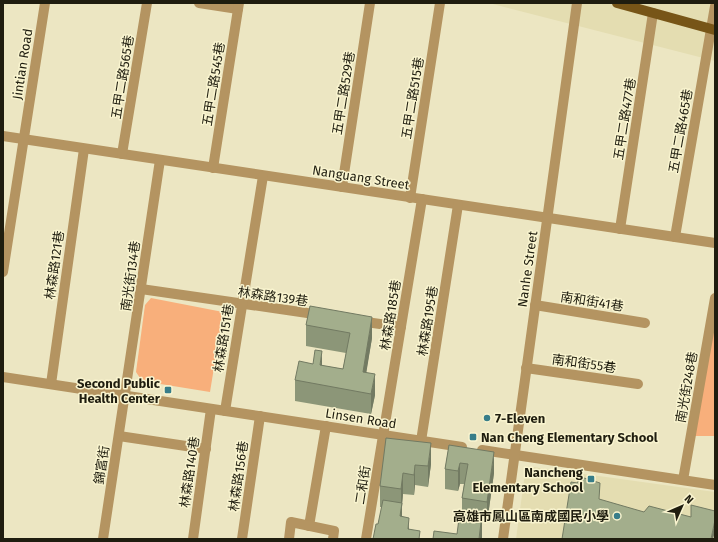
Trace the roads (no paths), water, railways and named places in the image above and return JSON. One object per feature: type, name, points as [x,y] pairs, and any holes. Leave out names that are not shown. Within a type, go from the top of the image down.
[{"type":"main road","points":[[617,3],[713,29]]},
{"type":"street","name":"Jintian Road","points":[[3,272],[45,3]]},
{"type":"street","name":"五甲二路565巷","points":[[122,154],[147,3]]},
{"type":"street","points":[[199,3],[239,6]]},
{"type":"street","name":"五甲二路529巷","points":[[342,187],[370,3]]},
{"type":"street","name":"五甲二路515巷","points":[[410,198],[440,3]]},
{"type":"street","name":"Nanhe Street","points":[[502,539],[577,3]]},
{"type":"street","name":"五甲二路545巷","points":[[213,168],[239,6]]},
{"type":"street","name":"五甲二路465巷","points":[[675,237],[713,29],[715,6]]},
{"type":"street","name":"五甲二路477巷","points":[[620,229],[653,13]]},
{"type":"street","name":"Nanguang Street","points":[[3,136],[715,243]]},
{"type":"street","name":"林森路121巷","points":[[51,384],[84,149]]},
{"type":"street","name":"南光街134巷","points":[[126,396],[160,160]]},
{"type":"street","name":"林森路151巷","points":[[224,411],[262,176]]},
{"type":"street","name":"林森路185巷","points":[[383,435],[422,200]]},
{"type":"street","name":"林森路195巷","points":[[421,441],[458,205]]},
{"type":"street","name":"林森路139巷","points":[[141,289],[333,317]]},
{"type":"street","name":"南光街248巷","points":[[683,480],[715,298]]},
{"type":"street","name":"南和街41巷","points":[[535,305],[645,323]]},
{"type":"street","points":[[348,319],[401,327]]},
{"type":"street","name":"南和街55巷","points":[[526,368],[638,384]]},
{"type":"street","name":"Linsen Road","points":[[3,377],[715,485]]},
{"type":"street","name":"錦富街","points":[[103,539],[126,396]]},
{"type":"street","name":"林森路140巷","points":[[193,539],[211,409]]},
{"type":"street","name":"林森路156巷","points":[[242,539],[260,416]]},
{"type":"street","points":[[309,526],[326,426]]},
{"type":"street","name":"二和街","points":[[366,539],[383,435]]},
{"type":"street","points":[[119,436],[206,449]]},
{"type":"street","points":[[289,539],[291,522],[334,531],[333,539]]},
{"type":"place","name":"Second Public Health Center","points":[[168,390]]},
{"type":"place","name":"7-Eleven","points":[[487,418]]},
{"type":"place","name":"Nan Cheng Elementary School","points":[[473,437]]},
{"type":"place","name":"Nancheng Elementary School","points":[[591,479]]},
{"type":"place","name":"高雄市鳳山區南成國民小學","points":[[617,516]]}]
